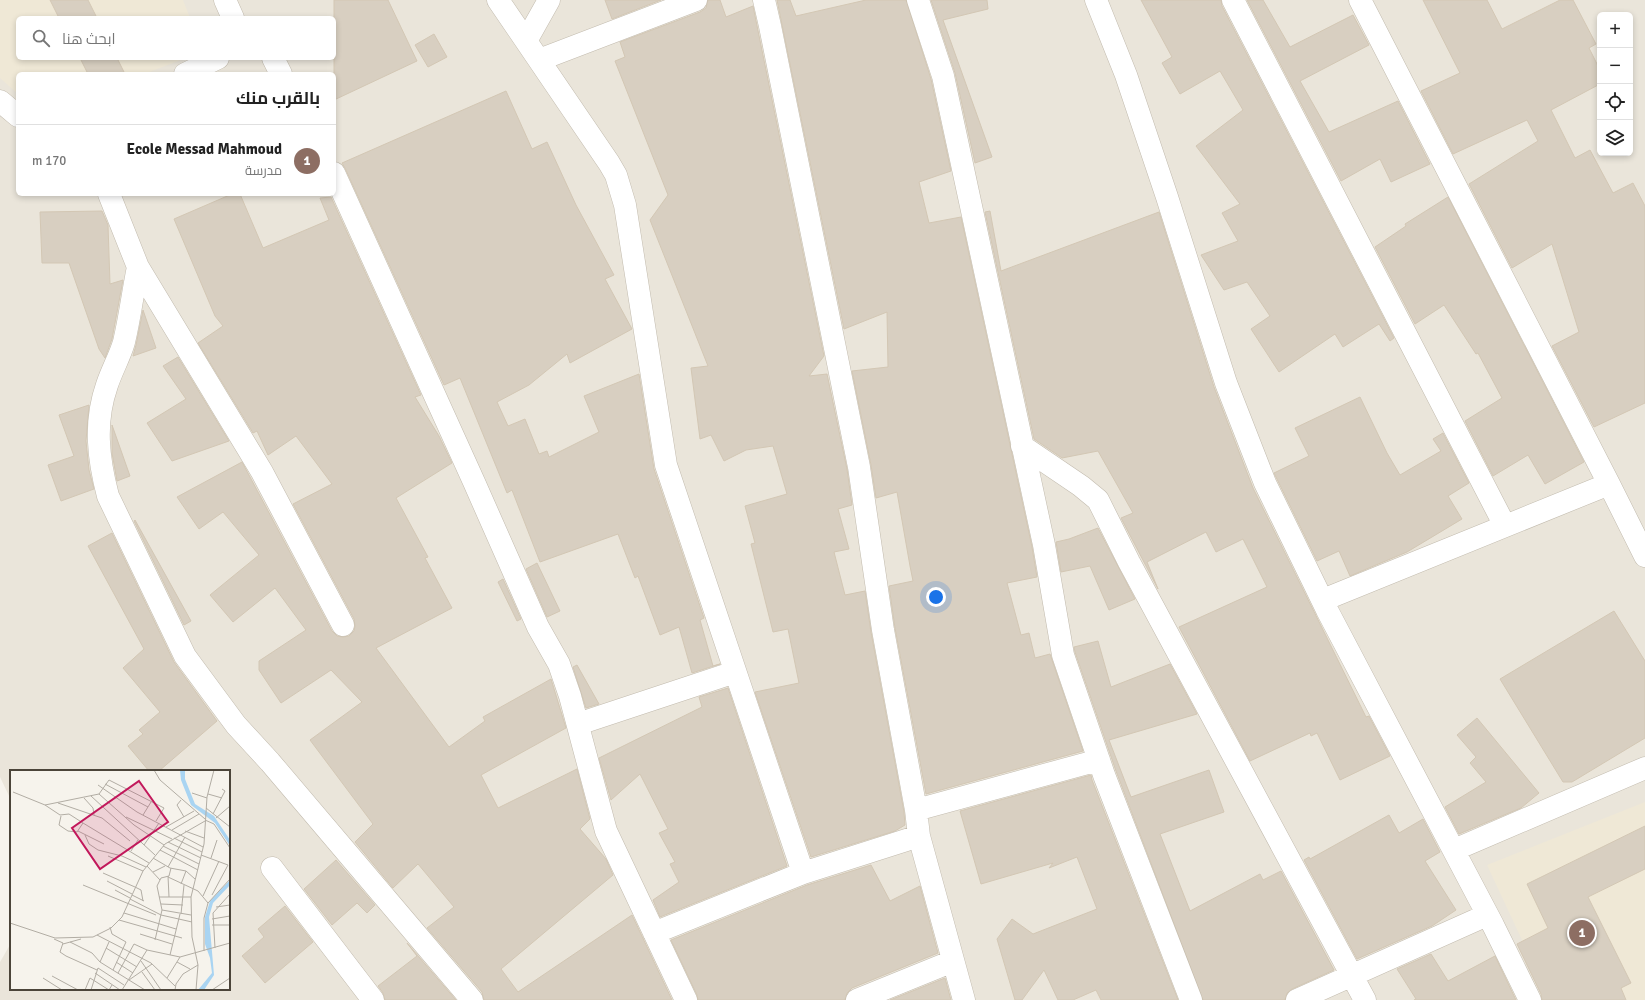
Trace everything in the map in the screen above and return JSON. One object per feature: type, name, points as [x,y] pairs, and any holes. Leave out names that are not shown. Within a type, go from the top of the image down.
[{"type":"street","points":[[225,0],[232,16]]},
{"type":"street","points":[[498,0],[616,175],[625,206],[666,465],[803,873]]},
{"type":"street","points":[[526,41],[549,0]]},
{"type":"street","points":[[539,60],[696,0]]},
{"type":"street","points":[[764,0],[859,467],[883,630],[916,810],[919,836],[964,1000]]},
{"type":"street","points":[[918,0],[943,76],[1044,545],[1063,654],[1099,760],[1191,1000]]},
{"type":"street","points":[[1096,0],[1126,75],[1167,197],[1226,383],[1265,484],[1323,600],[1454,850],[1530,1000]]},
{"type":"street","points":[[1233,0],[1505,526]]},
{"type":"street","points":[[1360,0],[1645,556]]},
{"type":"street","points":[[189,72],[214,60]]},
{"type":"street","points":[[274,60],[280,72]]},
{"type":"street","points":[[0,101],[16,114]]},
{"type":"street","points":[[336,177],[471,474],[538,627],[559,664],[578,724],[606,831],[685,999]]},
{"type":"street","points":[[110,196],[138,267],[262,472],[343,625]]},
{"type":"street","points":[[138,267],[124,343],[107,386],[99,415],[99,447],[101,468],[108,496],[185,656],[236,725],[270,762],[472,1000]]},
{"type":"street","points":[[1022,446],[1081,486],[1098,500],[1129,562],[1353,975],[1365,1000]]},
{"type":"street","points":[[1323,600],[1609,484]]},
{"type":"street","points":[[578,724],[735,672]]},
{"type":"street","points":[[916,810],[1099,760]]},
{"type":"street","points":[[1454,850],[1645,768]]},
{"type":"street","points":[[654,933],[803,873],[919,836]]},
{"type":"street","points":[[272,868],[373,1000]]},
{"type":"street","points":[[1297,1000],[1487,915]]},
{"type":"street","points":[[857,1000],[953,961]]},
{"type":"shaded area","points":[[0,0],[1645,0],[1645,1000],[0,1000],[0,962],[10,945],[10,990],[230,990],[230,770],[10,770],[10,798],[0,777]]},
{"type":"shaded area","points":[[0,0],[183,0],[189,16],[16,16],[16,60],[181,60],[149,72],[16,72],[16,92],[0,78]]},
{"type":"shaded area","points":[[1645,802],[1645,1000],[1550,1000],[1487,865]]},
{"type":"building","points":[[50,0],[88,0],[96,16],[58,16]]},
{"type":"building","points":[[334,0],[388,0],[417,61],[336,99],[336,72],[334,72],[334,60],[336,60],[336,16],[334,16]]},
{"type":"building","points":[[605,0],[661,0],[612,19]]},
{"type":"building","points":[[708,0],[720,0],[726,17],[753,6],[824,356],[809,376],[827,374],[847,469],[852,505],[838,509],[849,549],[834,552],[845,595],[865,591],[871,632],[904,812],[905,825],[895,831],[811,857],[755,692],[799,683],[788,629],[773,632],[751,544],[755,543],[745,506],[787,494],[773,446],[746,450],[724,461],[711,435],[700,439],[691,368],[708,366],[650,220],[668,195],[615,61],[625,57],[620,42],[700,12],[706,8]]},
{"type":"building","points":[[777,0],[790,0],[796,16],[866,0],[906,0],[931,79],[951,171],[919,182],[929,223],[961,217],[1032,547],[1037,577],[1007,583],[1021,635],[1029,633],[1035,658],[1050,654],[1083,751],[926,794],[895,628],[889,586],[913,581],[897,492],[876,498],[871,465],[852,371],[888,367],[887,312],[844,329]]},
{"type":"building","points":[[931,0],[987,0],[988,9],[943,20],[992,157],[975,163],[955,73]]},
{"type":"building","points":[[1141,0],[1221,0],[1222,6],[1394,338],[1390,341],[1379,324],[1343,347],[1335,334],[1279,372],[1251,329],[1270,316],[1247,282],[1224,290],[1201,255],[1238,241],[1222,213],[1240,204],[1196,146],[1243,110],[1220,71],[1180,94],[1162,63],[1172,57]]},
{"type":"building","points":[[1247,0],[1263,0],[1290,47],[1353,15],[1369,45],[1300,81],[1329,132],[1398,101],[1430,164],[1391,182],[1380,159],[1341,181]]},
{"type":"building","points":[[1423,0],[1487,0],[1502,29],[1560,0],[1573,0],[1596,44],[1589,48],[1597,64],[1597,86],[1551,110],[1575,158],[1590,150],[1613,193],[1633,183],[1645,206],[1645,403],[1594,427],[1552,346],[1579,332],[1552,244],[1512,268],[1469,184],[1538,141],[1527,120],[1453,154],[1421,91],[1460,73]]},
{"type":"building","points":[[434,34],[447,57],[428,67],[415,45]]},
{"type":"building","points":[[81,60],[118,60],[124,72],[87,72]]},
{"type":"building","points":[[506,91],[532,149],[547,142],[576,205],[614,275],[605,279],[632,329],[570,363],[567,354],[529,385],[497,402],[508,426],[525,419],[539,454],[547,451],[549,457],[599,432],[584,396],[639,374],[654,469],[704,618],[700,620],[713,666],[720,664],[692,673],[679,627],[660,635],[638,576],[635,578],[618,534],[540,562],[512,490],[507,493],[460,378],[444,385],[342,163]]},
{"type":"building","points":[[227,196],[241,196],[263,248],[329,220],[320,198],[331,197],[421,395],[415,397],[439,436],[452,463],[396,498],[428,557],[425,558],[452,608],[376,648],[449,747],[485,721],[483,717],[551,679],[566,728],[481,775],[498,808],[577,769],[590,819],[580,829],[606,859],[613,875],[501,969],[518,992],[632,915],[672,1000],[484,1000],[482,992],[427,928],[454,907],[418,864],[393,888],[355,842],[373,824],[310,740],[362,702],[331,670],[281,703],[259,670],[259,661],[306,630],[275,588],[233,622],[210,595],[259,555],[223,512],[199,529],[177,497],[242,462],[332,631],[337,636],[343,637],[349,636],[354,631],[354,619],[293,504],[332,484],[296,436],[268,455],[257,431],[253,433],[198,343],[223,326],[215,316],[174,219]]},
{"type":"building","points":[[1448,197],[1584,462],[1545,484],[1528,455],[1493,476],[1465,421],[1502,398],[1478,353],[1476,354],[1444,305],[1415,324],[1375,247],[1406,226],[1405,224]]},
{"type":"building","points":[[102,211],[108,225],[110,284],[123,280],[112,339],[105,358],[99,349],[69,263],[42,263],[40,212]]},
{"type":"building","points":[[990,211],[1001,271],[1159,212],[1214,387],[1253,488],[1366,717],[1369,716],[1390,756],[1340,780],[1317,733],[1311,736],[1310,733],[1250,761],[1179,627],[1267,587],[1243,539],[1216,552],[1206,532],[1147,562],[1158,589],[1121,518],[1133,513],[1098,451],[1062,458],[1034,439],[985,212]]},
{"type":"building","points":[[143,310],[156,348],[133,356],[136,345]]},
{"type":"building","points":[[178,357],[229,441],[172,461],[147,423],[186,399],[163,366]]},
{"type":"building","points":[[1360,397],[1387,453],[1400,475],[1441,451],[1433,439],[1443,433],[1469,483],[1448,496],[1462,519],[1407,552],[1350,576],[1339,551],[1317,561],[1274,473],[1309,456],[1295,428]]},
{"type":"building","points":[[89,405],[86,441],[89,470],[94,489],[61,501],[48,465],[74,456],[59,415]]},
{"type":"building","points":[[112,425],[130,476],[117,481],[112,453]]},
{"type":"building","points":[[135,520],[191,621],[184,625],[134,521]]},
{"type":"building","points":[[1098,528],[1135,599],[1109,610],[1090,566],[1061,572],[1056,542],[1069,539]]},
{"type":"building","points":[[112,533],[174,662],[217,721],[160,770],[148,770],[128,746],[143,734],[139,730],[160,712],[123,668],[144,649],[88,546]]},
{"type":"building","points":[[537,563],[560,611],[547,617],[526,569]]},
{"type":"building","points":[[503,579],[521,619],[517,621],[498,582]]},
{"type":"building","points":[[1614,611],[1645,661],[1645,738],[1572,782],[1563,782],[1500,679]]},
{"type":"building","points":[[1098,641],[1111,687],[1170,664],[1197,714],[1109,740],[1131,797],[1209,770],[1224,812],[1160,834],[1190,911],[1260,874],[1263,880],[1281,871],[1334,970],[1292,989],[1287,993],[1285,1000],[1203,1000],[1116,771],[1075,652],[1074,647]]},
{"type":"building","points":[[577,665],[599,704],[586,708],[573,667]]},
{"type":"building","points":[[728,688],[787,866],[660,917],[653,900],[679,882],[670,864],[675,862],[659,833],[668,829],[640,774],[611,800],[599,758],[702,707],[699,697]]},
{"type":"building","points":[[1477,718],[1539,793],[1521,808],[1459,834],[1445,807],[1486,782],[1470,763],[1476,757],[1457,735]]},
{"type":"building","points":[[1091,775],[1178,1000],[1101,1000],[1096,990],[1073,1000],[1058,1000],[1044,970],[1022,1000],[1015,1000],[997,939],[1012,919],[1033,934],[1097,909],[1077,857],[1049,868],[1053,863],[981,884],[960,811]]},
{"type":"building","points":[[1389,815],[1399,833],[1423,819],[1440,852],[1425,861],[1456,910],[1432,926],[1357,959],[1304,860],[1309,857],[1310,859]]},
{"type":"building","points":[[1645,826],[1645,869],[1588,897],[1631,983],[1621,988],[1626,1000],[1542,1000],[1541,994],[1517,944],[1548,928],[1527,884]]},
{"type":"building","points":[[336,860],[375,905],[367,913],[357,903],[332,925],[304,889]]},
{"type":"building","points":[[871,865],[890,901],[920,886],[938,953],[852,988],[847,993],[845,1000],[698,1000],[671,940],[807,885]]},
{"type":"building","points":[[285,906],[313,942],[265,983],[242,956],[264,937],[258,929]]},
{"type":"building","points":[[407,943],[456,1000],[385,1000],[383,993],[378,986],[417,956]]},
{"type":"building","points":[[1431,954],[1448,981],[1495,956],[1516,1000],[1414,1000],[1416,999],[1397,969]]},
{"type":"building","points":[[945,978],[951,1000],[890,1000]]},
{"type":"place","name":"Ecole Messad Mahmoud","points":[[1582,933]]}]
